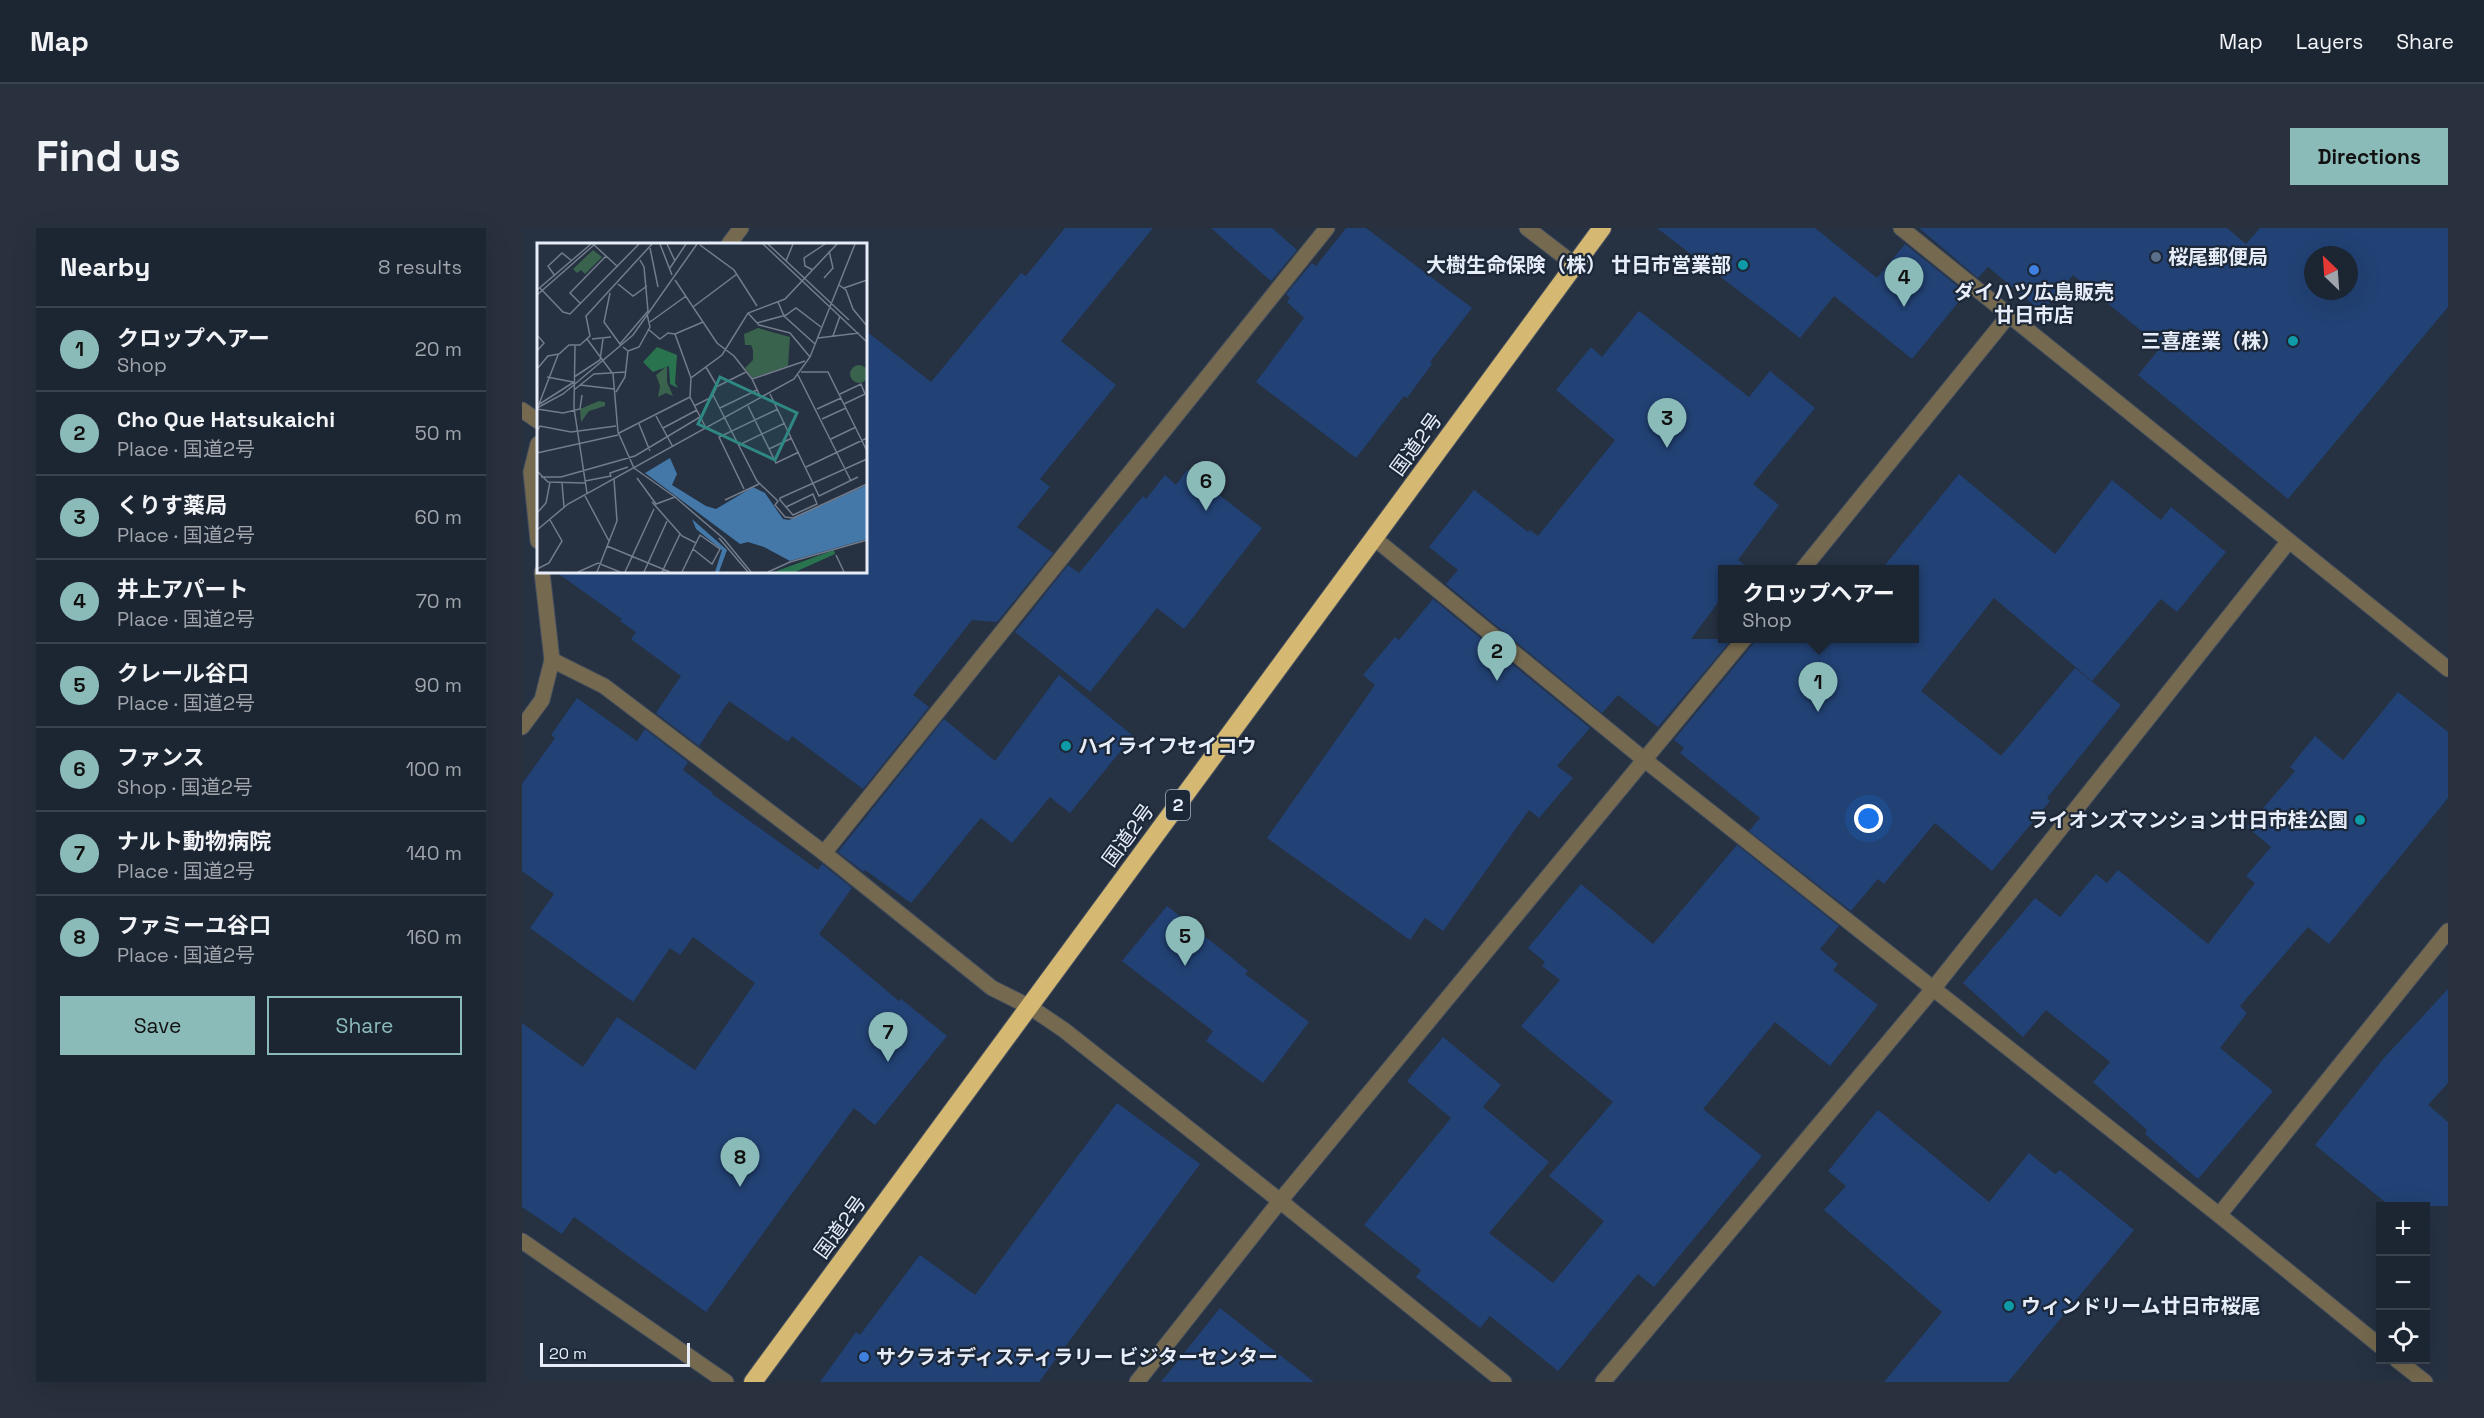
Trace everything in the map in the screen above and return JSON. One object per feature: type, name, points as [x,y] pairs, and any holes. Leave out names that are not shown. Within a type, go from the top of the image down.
[{"type":"highway","name":"国道2号","points":[[753,1382],[1602,228]]},
{"type":"street","points":[[730,243],[741,228]]},
{"type":"street","points":[[824,853],[1327,228]]},
{"type":"street","points":[[1527,228],[1575,265]]},
{"type":"street","points":[[1901,228],[2448,669]]},
{"type":"street","points":[[1806,565],[2009,315]]},
{"type":"street","points":[[522,410],[537,420]]},
{"type":"street","points":[[537,453],[535,470],[537,517]]},
{"type":"street","points":[[1374,538],[1646,761],[2219,1215],[2376,1343]]},
{"type":"street","points":[[1603,1382],[1933,990],[2289,541]]},
{"type":"street","points":[[522,727],[542,700],[552,660],[542,573]]},
{"type":"street","points":[[1137,1382],[1280,1200],[1742,643]]},
{"type":"street","points":[[552,660],[604,686],[824,853],[992,988],[1030,1007],[1064,1030],[1280,1200],[1504,1382]]},
{"type":"street","points":[[2219,1215],[2448,931]]},
{"type":"street","points":[[522,1241],[726,1382]]},
{"type":"street","points":[[2403,1364],[2425,1382]]},
{"type":"building","points":[[1065,228],[1153,228],[1061,341],[1116,385],[1040,479],[1050,487],[1017,527],[1053,553],[997,622],[972,620],[913,695],[929,707],[863,789],[792,736],[788,742],[729,701],[699,746],[656,713],[681,676],[631,639],[636,632],[620,621],[622,619],[557,573],[867,573],[867,332],[931,382],[1021,273],[1026,276]]},
{"type":"building","points":[[1211,228],[1272,228],[1297,250],[1271,281]]},
{"type":"building","points":[[1346,228],[1366,228],[1472,308],[1430,362],[1432,364],[1407,398],[1404,396],[1356,458],[1256,382],[1304,318],[1287,302],[1290,298],[1286,294],[1312,263],[1316,266]]},
{"type":"building","points":[[1657,228],[1815,228],[1877,278],[1905,244],[1966,293],[1912,359],[1834,296],[1800,338]]},
{"type":"building","name":"三喜産業（株）","points":[[1919,228],[2227,228],[2246,244],[2260,228],[2448,228],[2448,307],[2288,499],[2138,375],[2161,347],[2073,275],[2042,312],[1988,267],[1978,278]]},
{"type":"building","points":[[1639,311],[1749,397],[1770,371],[1815,408],[1753,484],[1779,505],[1738,560],[1745,565],[1718,565],[1718,602],[1691,639],[1718,639],[1718,643],[1729,643],[1658,727],[1618,695],[1602,713],[1446,584],[1458,570],[1429,547],[1474,490],[1528,532],[1530,530],[1538,536],[1615,440],[1556,390],[1591,347],[1602,357]]},
{"type":"building","points":[[1187,470],[1262,528],[1184,629],[1157,608],[1090,692],[1015,632],[1068,565],[1079,573],[1143,496],[1146,499],[1165,475],[1176,485]]},
{"type":"building","points":[[1959,474],[2055,554],[2112,480],[2161,520],[2171,507],[2226,552],[2177,612],[2161,599],[2092,681],[1994,598],[1921,691],[2001,756],[2075,668],[2121,705],[2047,798],[2050,801],[1992,871],[1935,823],[1884,884],[1878,879],[1851,911],[1749,831],[1760,818],[1680,753],[1684,748],[1674,740],[1753,643],[1919,643],[1919,565],[1885,565]]},
{"type":"building","points":[[1433,599],[1590,728],[1557,766],[1573,778],[1539,818],[1529,810],[1443,931],[1425,918],[1410,940],[1267,838],[1375,685],[1363,675],[1395,637],[1399,640]]},
{"type":"building","points":[[1059,675],[1133,736],[1070,813],[1050,797],[1012,843],[981,818],[911,903],[838,852],[944,719],[995,761]]},
{"type":"building","points":[[2398,692],[2448,732],[2448,798],[2329,944],[2308,927],[2240,1006],[2247,1013],[2220,1048],[2273,1091],[2198,1179],[2145,1134],[2147,1130],[2093,1082],[2110,1062],[2046,1010],[2023,1037],[1963,983],[2035,898],[2060,917],[2096,874],[2107,883],[2118,870],[2208,944],[2255,883],[2246,876],[2271,847],[2247,827],[2295,771],[2290,767],[2315,736],[2343,760]]},
{"type":"building","points":[[577,698],[637,741],[645,729],[688,762],[683,770],[712,794],[818,870],[822,864],[852,888],[819,934],[899,1001],[901,999],[947,1036],[875,1125],[854,1108],[706,1312],[574,1217],[562,1234],[522,1207],[522,1023],[583,1067],[617,1017],[695,1070],[755,983],[693,937],[680,955],[670,948],[633,1002],[530,928],[554,894],[522,871],[522,784],[555,738],[551,735]]},
{"type":"building","points":[[1737,845],[1839,926],[1820,949],[1838,964],[1833,970],[1878,1005],[1830,1066],[1775,1022],[1703,1109],[1762,1156],[1654,1287],[1638,1274],[1558,1371],[1490,1316],[1480,1328],[1416,1277],[1421,1270],[1364,1225],[1451,1118],[1407,1081],[1443,1037],[1501,1085],[1483,1107],[1549,1162],[1489,1233],[1553,1283],[1604,1221],[1549,1176],[1613,1102],[1521,1026],[1560,980],[1542,966],[1545,962],[1528,948],[1581,884],[1653,944]]},
{"type":"building","points":[[1167,906],[1248,971],[1245,974],[1309,1022],[1263,1083],[1206,1041],[1213,1031],[1122,961]]},
{"type":"building","points":[[2448,989],[2448,1083],[2428,1105],[2448,1122],[2448,1206],[2430,1206],[2430,1202],[2385,1202],[2315,1145],[2384,1058]]},
{"type":"building","points":[[1117,1103],[1200,1164],[1039,1382],[820,1382],[856,1332],[860,1335],[920,1255],[975,1295]]},
{"type":"building","points":[[1878,1110],[1989,1202],[2029,1153],[2055,1174],[2060,1170],[2134,1230],[2008,1382],[1884,1382],[1942,1312],[1824,1210],[1846,1186],[1828,1171]]},
{"type":"building","points":[[1220,1308],[1314,1382],[1161,1382]]},
{"type":"place","name":"桜尾郵便局","points":[[2156,257]]},
{"type":"place","name":"大樹生命保険（株） 廿日市営業部","points":[[1743,265]]},
{"type":"place","name":"ダイハツ広島販売 廿日市店","points":[[2034,270]]},
{"type":"place","name":"井上アパート","points":[[1904,307]]},
{"type":"place","name":"三喜産業（株）","points":[[2293,341]]},
{"type":"place","name":"くりす薬局","points":[[1667,448]]},
{"type":"place","name":"ファンス","points":[[1206,511]]},
{"type":"place","name":"Cho Que Hatsukaichi","points":[[1497,681]]},
{"type":"place","name":"クロップヘアー","points":[[1818,712]]},
{"type":"place","name":"ハイライフセイコウ","points":[[1066,746]]},
{"type":"place","name":"ライオンズマンション廿日市桂公園","points":[[2360,820]]},
{"type":"place","name":"クレール谷口","points":[[1185,966]]},
{"type":"place","name":"ナルト動物病院","points":[[888,1062]]},
{"type":"place","name":"ファミーユ谷口","points":[[740,1187]]},
{"type":"place","name":"ウィンドリーム廿日市桜尾","points":[[2009,1306]]},
{"type":"place","name":"サクラオディスティラリー ビジターセンター","points":[[864,1357]]}]
